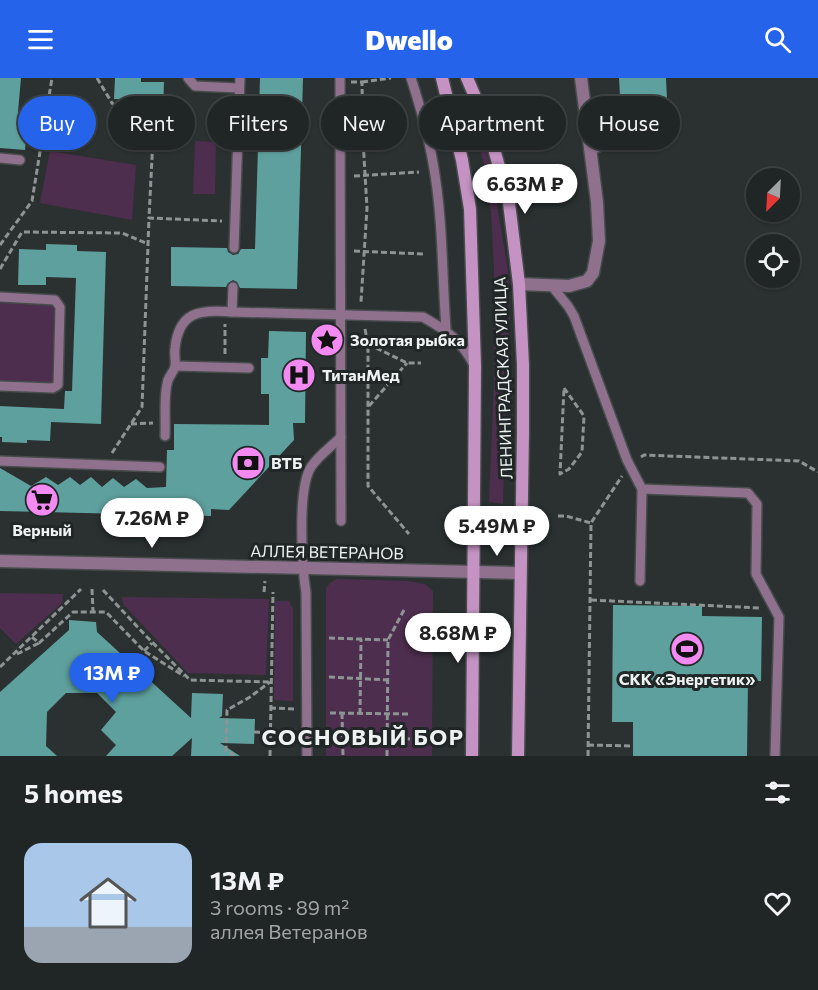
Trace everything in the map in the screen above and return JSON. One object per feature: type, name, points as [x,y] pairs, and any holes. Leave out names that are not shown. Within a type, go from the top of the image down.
[{"type":"main road","name":"ЛЕНИНГРАДСКАЯ УЛИЦА","points":[[442,78],[446,96]]},
{"type":"main road","name":"ЛЕНИНГРАДСКАЯ УЛИЦА","points":[[467,78],[475,96]]},
{"type":"main road","name":"ЛЕНИНГРАДСКАЯ УЛИЦА","points":[[460,150],[470,209],[475,366],[472,756]]},
{"type":"main road","name":"ЛЕНИНГРАДСКАЯ УЛИЦА","points":[[494,150],[509,203],[519,284],[523,420],[518,756]]},
{"type":"street","points":[[519,284],[569,286],[587,281],[595,266],[599,241],[597,202],[581,78]]},
{"type":"street","name":"АЛЛЕЯ ВЕТЕРАНОВ","points":[[0,561],[520,573]]},
{"type":"lane","points":[[188,78],[195,86],[239,83],[234,248]]},
{"type":"lane","points":[[340,78],[341,521]]},
{"type":"lane","points":[[411,78],[426,126],[434,165],[439,205],[446,329]]},
{"type":"lane","points":[[0,158],[20,159]]},
{"type":"lane","points":[[551,285],[574,316],[630,465],[642,489],[639,581]]},
{"type":"lane","points":[[229,315],[232,287]]},
{"type":"lane","points":[[0,297],[55,300],[60,307],[57,385],[53,388],[0,386]]},
{"type":"lane","points":[[165,436],[167,388],[168,379],[175,366],[176,334],[182,323],[192,314],[213,310],[229,315],[341,314],[423,317],[446,329],[466,350],[475,366]]},
{"type":"lane","points":[[175,366],[249,368]]},
{"type":"lane","points":[[307,756],[306,593],[303,568],[306,482],[311,467],[341,437]]},
{"type":"lane","points":[[0,461],[160,467]]},
{"type":"lane","points":[[642,489],[748,493],[757,504],[756,574],[780,617],[775,756]]},
{"type":"path","points":[[0,245],[32,201],[52,78]]},
{"type":"path","points":[[97,78],[112,103],[153,138],[142,407],[111,454]]},
{"type":"path","points":[[355,82],[391,78]]},
{"type":"path","points":[[361,300],[367,208],[362,82]]},
{"type":"path","points":[[358,176],[419,172]]},
{"type":"path","points":[[148,218],[235,222]]},
{"type":"path","points":[[0,269],[22,232],[122,233],[148,244]]},
{"type":"path","points":[[359,251],[424,254]]},
{"type":"path","points":[[225,355],[229,315]]},
{"type":"path","points":[[366,334],[368,344],[368,486],[408,534]]},
{"type":"path","points":[[368,344],[407,363],[421,363]]},
{"type":"path","points":[[368,407],[407,363]]},
{"type":"path","points":[[564,388],[584,416],[582,452],[569,469],[560,474],[564,388]]},
{"type":"path","points":[[131,424],[156,423]]},
{"type":"path","points":[[644,455],[800,461],[818,472]]},
{"type":"path","points":[[588,756],[591,523],[630,465]]},
{"type":"path","points":[[558,516],[591,523]]},
{"type":"path","points":[[264,592],[265,580]]},
{"type":"path","points":[[0,667],[81,590]]},
{"type":"path","points":[[92,590],[93,611]]},
{"type":"path","points":[[104,590],[152,643],[190,680]]},
{"type":"path","points":[[270,756],[273,592]]},
{"type":"path","points":[[591,600],[775,608]]},
{"type":"path","points":[[387,756],[388,640],[405,608]]},
{"type":"path","points":[[11,657],[39,643],[73,612],[106,612],[144,651],[190,680],[270,682]]},
{"type":"path","points":[[32,637],[39,643]]},
{"type":"path","points":[[330,638],[388,640]]},
{"type":"path","points":[[360,639],[360,714]]},
{"type":"path","points":[[144,651],[152,643]]},
{"type":"path","points":[[330,677],[388,680]]},
{"type":"path","points":[[236,756],[226,750],[227,710],[250,698],[270,682]]},
{"type":"path","points":[[270,708],[293,709]]},
{"type":"path","points":[[330,713],[411,714]]},
{"type":"path","points":[[342,713],[344,756]]},
{"type":"path","points":[[254,732],[294,733]]},
{"type":"path","points":[[388,738],[410,739]]},
{"type":"path","points":[[588,745],[633,746]]},
{"type":"shaded area","points":[[195,141],[207,142],[207,150],[216,150],[215,194],[193,194]]},
{"type":"shaded area","points":[[480,150],[486,150],[490,164],[508,270],[510,321],[506,377],[503,504],[489,502],[494,381],[494,268],[491,212]]},
{"type":"shaded area","points":[[50,151],[136,165],[132,220],[40,203]]},
{"type":"shaded area","points":[[0,301],[54,305],[52,384],[0,382]]},
{"type":"shaded area","points":[[337,579],[408,581],[425,584],[433,591],[432,756],[326,756],[326,588]]},
{"type":"shaded area","points":[[0,593],[63,594],[62,603],[16,644],[0,628]]},
{"type":"shaded area","points":[[122,597],[269,599],[266,675],[188,673],[123,604]]},
{"type":"shaded area","points":[[275,601],[289,601],[293,609],[293,701],[274,700]]},
{"type":"building","points":[[0,78],[21,78],[18,96],[18,149],[0,148]]},
{"type":"building","points":[[115,78],[141,78],[141,82],[164,82],[164,96],[114,96]]},
{"type":"building","points":[[260,78],[303,78],[302,96],[259,96]]},
{"type":"building","points":[[619,78],[666,78],[667,96],[620,96]]},
{"type":"building","points":[[258,150],[301,150],[297,289],[240,288],[233,280],[226,287],[171,286],[171,247],[227,248],[228,252],[233,255],[238,254],[241,249],[255,249]]},
{"type":"building","points":[[46,244],[77,245],[77,251],[106,252],[101,424],[51,422],[50,441],[2,442],[0,406],[64,409],[65,391],[72,391],[76,278],[46,277],[46,285],[18,285],[19,249],[46,250]]},
{"type":"building","points":[[269,331],[306,332],[305,423],[293,423],[294,440],[229,510],[211,509],[211,516],[0,511],[0,468],[31,486],[46,477],[58,485],[70,477],[80,485],[91,477],[102,487],[113,478],[124,487],[136,479],[147,488],[166,487],[167,450],[174,450],[174,424],[269,425],[269,394],[261,394],[261,358],[268,358]]},
{"type":"building","name":"СКК «Энергетик»","points":[[613,605],[702,606],[702,616],[762,617],[761,681],[748,681],[747,756],[633,756],[633,722],[612,722]]},
{"type":"building","points":[[69,620],[96,622],[97,632],[191,718],[192,693],[223,694],[222,716],[219,718],[255,719],[254,744],[220,743],[240,756],[191,756],[192,738],[172,756],[106,756],[116,745],[101,730],[116,712],[97,693],[66,693],[47,712],[46,746],[57,756],[0,756],[0,692],[69,630]]},
{"type":"place","name":"Золотая рыбка","points":[[327,340]]},
{"type":"place","name":"ТитанМед","points":[[299,375]]},
{"type":"place","name":"ВТБ","points":[[248,463]]},
{"type":"place","name":"Верный","points":[[42,500]]},
{"type":"place","name":"СКК «Энергетик»","points":[[687,649]]},
{"type":"district","name":"СОСНОВЫЙ БОР","points":[[363,737]]}]
